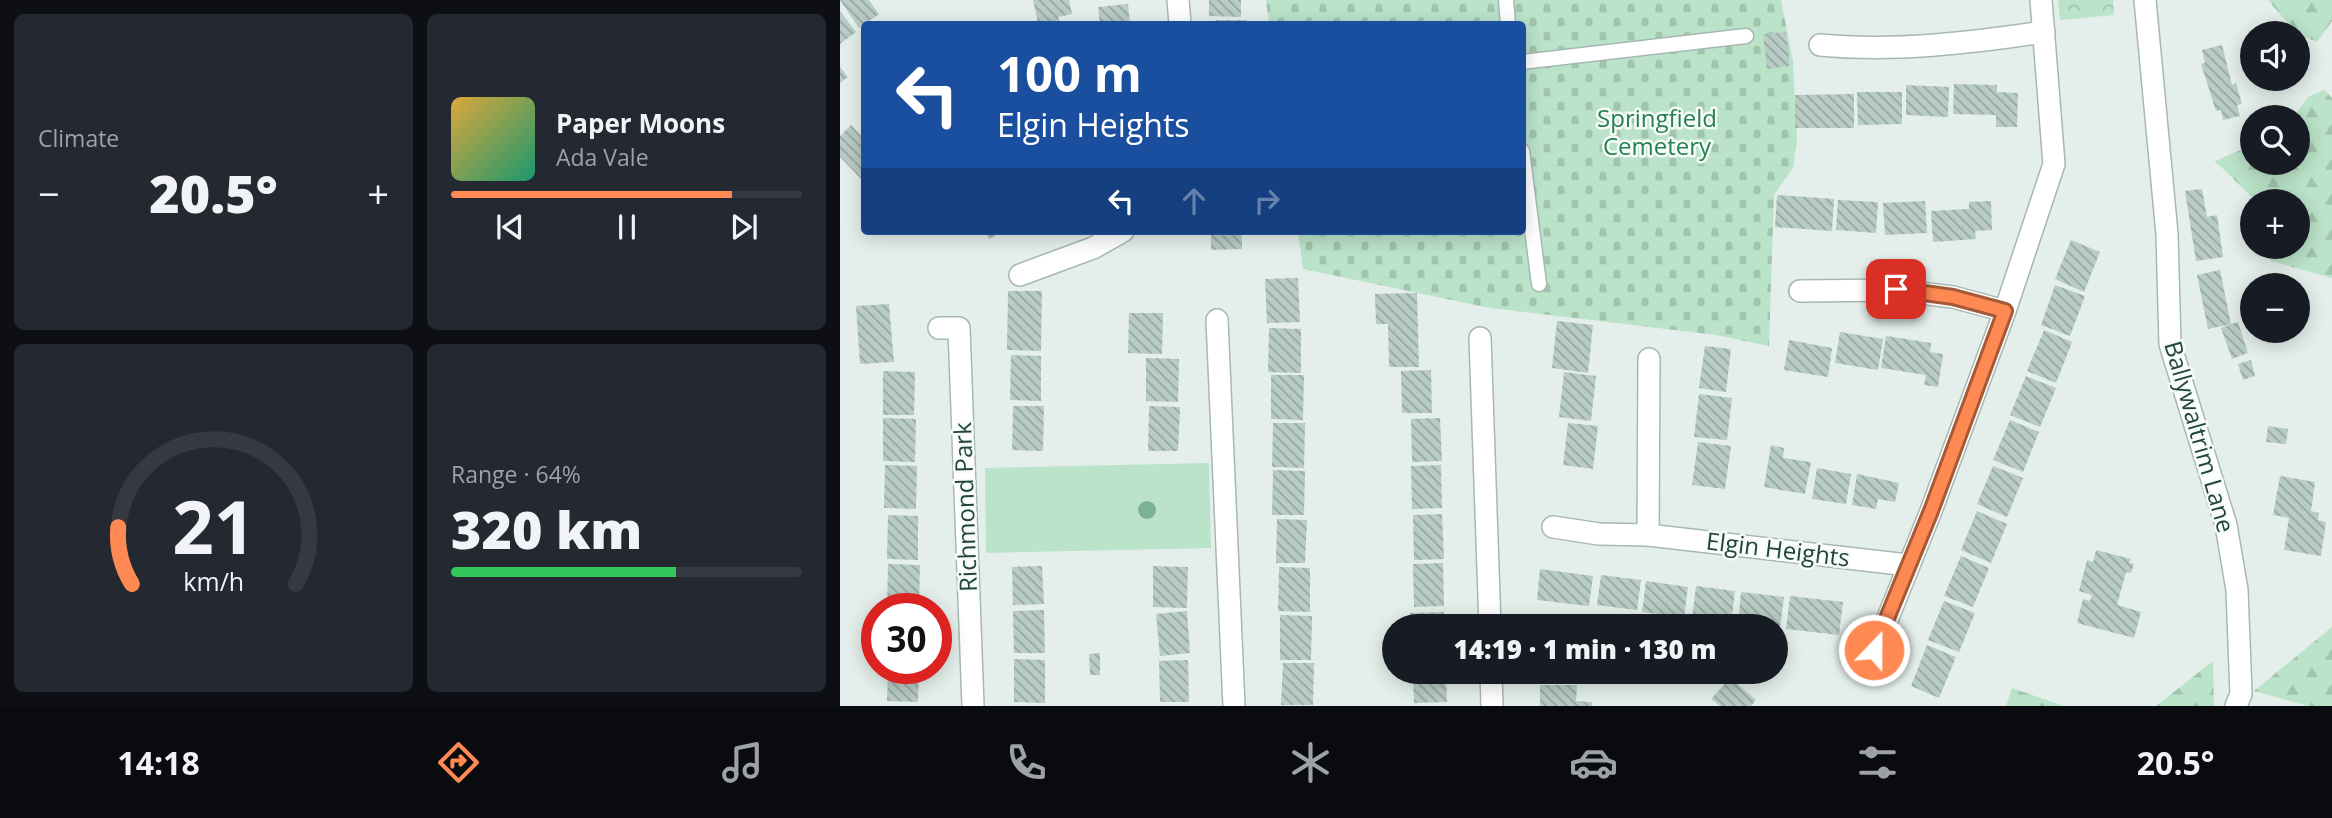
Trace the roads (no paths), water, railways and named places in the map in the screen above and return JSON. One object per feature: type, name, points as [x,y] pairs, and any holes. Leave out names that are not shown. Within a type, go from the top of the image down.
[{"type":"street","points":[[1178,0],[1181,21]]},
{"type":"street","points":[[1866,672],[1931,511],[2005,311],[2054,164],[2040,0]]},
{"type":"street","name":"Ballywaltrim Lane","points":[[2145,0],[2167,234],[2170,344],[2226,525],[2237,590],[2241,694],[2236,706]]},
{"type":"street","points":[[1819,45],[1873,48],[1979,42],[2043,33]]},
{"type":"street","points":[[1020,275],[1093,248],[1116,235]]},
{"type":"street","points":[[1800,290],[1896,289],[1953,297],[2005,311]]},
{"type":"street","points":[[1217,320],[1234,706]]},
{"type":"street","name":"Richmond Park","points":[[939,328],[959,328],[973,706]]},
{"type":"street","points":[[1480,338],[1490,614]]},
{"type":"street","points":[[1648,535],[1649,359]]},
{"type":"street","name":"Elgin Heights","points":[[1553,527],[1599,534],[1648,535],[1908,565]]},
{"type":"street","points":[[1491,684],[1492,706]]},
{"type":"lane","points":[[1506,0],[1508,21]]},
{"type":"lane","points":[[1526,62],[1746,36]]},
{"type":"lane","points":[[1526,182],[1539,284]]},
{"type":"park label","name":"Springfield Cemetery","points":[[1657,133]]}]
